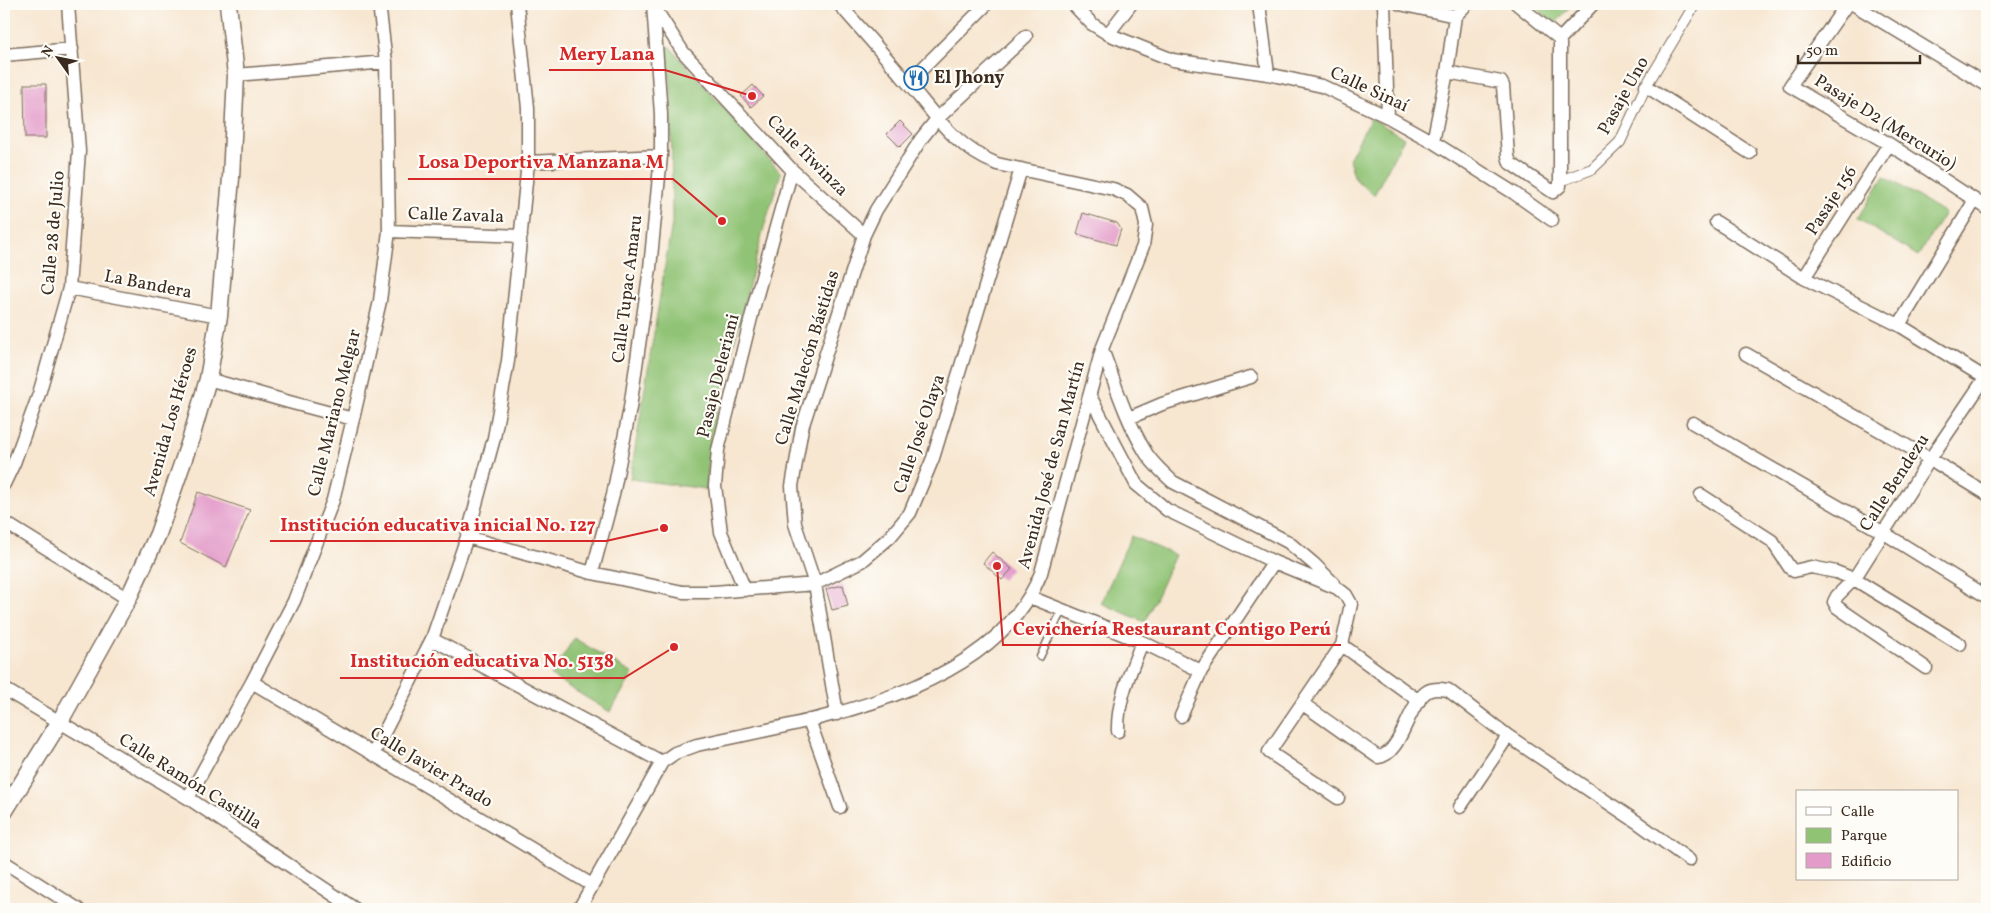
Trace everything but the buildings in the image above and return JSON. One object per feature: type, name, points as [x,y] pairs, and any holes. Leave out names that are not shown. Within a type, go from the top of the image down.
[{"type":"street","name":"Calle 28 de Julio","points":[[4,484],[14,463],[39,394],[70,288],[79,151],[68,4]]},
{"type":"street","name":"Avenida Los Héroes","points":[[4,812],[59,723],[128,599],[158,534],[191,438],[208,378],[220,316],[236,75],[228,4]]},
{"type":"street","name":"Calle Mariano Melgar","points":[[188,798],[294,601],[329,509],[354,419],[380,301],[389,231],[386,62],[379,4]]},
{"type":"street","points":[[373,754],[432,639],[467,537],[494,438],[504,380],[528,162],[528,108],[517,4]]},
{"type":"street","name":"Calle Tupac Amaru","points":[[592,573],[613,495],[630,408],[650,268],[661,156],[661,114],[653,4]]},
{"type":"street","name":"Calle Tiwinza","points":[[653,4],[683,52],[792,170],[864,235]]},
{"type":"street","name":"Avenida José de San Martín","points":[[662,762],[675,753],[697,745],[837,714],[900,694],[961,662],[997,636],[1022,610],[1036,588],[1046,559],[1102,350],[1144,246],[1146,225],[1142,208],[1127,195],[1114,189],[997,164],[963,145],[937,119],[839,4]]},
{"type":"street","name":"Calle Sinaí","points":[[1073,4],[1092,24],[1108,34],[1173,60],[1268,74],[1322,86],[1388,117],[1433,142],[1514,193],[1552,220]]},
{"type":"street","points":[[1108,34],[1131,4]]},
{"type":"street","points":[[1259,4],[1268,74]]},
{"type":"street","points":[[1384,4],[1388,117]]},
{"type":"street","points":[[1400,4],[1455,16]]},
{"type":"street","points":[[1433,142],[1447,72],[1455,16],[1467,4]]},
{"type":"street","points":[[1517,4],[1560,39]]},
{"type":"street","points":[[1447,72],[1502,82],[1510,164],[1553,192],[1560,186],[1560,39],[1592,4]]},
{"type":"street","name":"Pasaje Uno","points":[[1560,181],[1592,169],[1620,142],[1646,86],[1695,4]]},
{"type":"street","name":"Pasaje D2 (Mercurio)","points":[[1847,4],[1790,86],[1889,144],[1987,208]]},
{"type":"street","points":[[1853,4],[1987,85]]},
{"type":"street","points":[[908,83],[984,7]]},
{"type":"street","name":"Calle Malecón Bástidas","points":[[837,714],[815,584],[795,524],[792,507],[795,460],[802,428],[864,235],[881,202],[920,139],[937,119],[1026,36]]},
{"type":"street","points":[[4,55],[72,49]]},
{"type":"street","points":[[236,75],[386,62]]},
{"type":"street","points":[[1646,86],[1750,152]]},
{"type":"street","name":"Pasaje 156","points":[[1804,278],[1889,144]]},
{"type":"street","points":[[528,162],[661,156]]},
{"type":"street","name":"Calle José Olaya","points":[[467,537],[592,573],[683,592],[714,592],[815,584],[862,561],[890,537],[910,513],[933,458],[1021,169]]},
{"type":"street","name":"Pasaje Deleriani","points":[[745,590],[721,532],[715,486],[718,450],[755,302],[792,170]]},
{"type":"street","points":[[1899,325],[1975,200]]},
{"type":"street","points":[[1716,222],[1804,278],[1899,325],[1987,377]]},
{"type":"street","name":"Calle Zavala","points":[[389,231],[521,236]]},
{"type":"street","name":"La Bandera","points":[[70,288],[220,316]]},
{"type":"street","points":[[1102,350],[1129,418],[1146,454],[1173,482],[1288,542],[1346,595],[1351,604],[1342,645],[1269,752],[1338,798]]},
{"type":"street","points":[[1746,354],[1930,459],[1987,494]]},
{"type":"street","points":[[1129,418],[1162,404],[1251,377]]},
{"type":"street","name":"Calle Bendezu","points":[[1926,668],[1837,607],[1834,602],[1837,596],[1854,579],[1930,459],[1987,377]]},
{"type":"street","points":[[208,378],[354,419]]},
{"type":"street","points":[[1090,396],[1136,484],[1167,510],[1274,562],[1338,588]]},
{"type":"street","points":[[1693,423],[1884,533],[1987,597]]},
{"type":"street","points":[[1701,495],[1772,541],[1786,563],[1794,571],[1810,567],[1836,572],[1854,579],[1960,644]]},
{"type":"street","points":[[4,522],[128,599]]},
{"type":"street","points":[[1181,716],[1201,671],[1274,562]]},
{"type":"street","points":[[1030,596],[1142,642],[1201,671]]},
{"type":"street","points":[[432,639],[662,762],[579,909]]},
{"type":"street","points":[[1118,731],[1117,715],[1125,685],[1142,642]]},
{"type":"street","points":[[1342,645],[1419,701]]},
{"type":"street","name":"Calle Javier Prado","points":[[252,682],[592,885]]},
{"type":"street","name":"Calle Ramón Castilla","points":[[4,689],[188,798],[356,909]]},
{"type":"street","points":[[1302,704],[1378,757],[1384,756],[1391,750],[1419,701],[1428,691],[1448,690],[1508,736],[1637,822],[1689,860]]},
{"type":"street","points":[[809,720],[840,807]]},
{"type":"street","points":[[1460,807],[1508,736]]},
{"type":"street","points":[[4,862],[78,909]]},
{"type":"lane","points":[[1040,658],[1062,610]]},
{"type":"green space","points":[[1532,4],[1572,4],[1555,24]]},
{"type":"green space","points":[[669,46],[781,173],[764,227],[711,435],[706,489],[630,479],[672,223],[671,82],[664,51]]},
{"type":"green space","points":[[1371,118],[1404,138],[1374,195],[1355,179],[1349,159]]},
{"type":"green space","points":[[1884,176],[1945,213],[1918,256],[1858,219]]},
{"type":"green space","points":[[1131,536],[1175,555],[1145,622],[1101,603]]},
{"type":"green space","points":[[574,638],[633,674],[610,712],[551,676]]},
{"type":"place","name":"El Jhony","points":[[916,78]]},
{"type":"place","name":"Mery Lana","points":[[752,96]]},
{"type":"place","name":"Losa Deportiva Manzana M","points":[[722,221]]},
{"type":"place","name":"Institución educativa inicial No. 127","points":[[664,528]]},
{"type":"place","name":"Cevichería Restaurant Contigo Perú","points":[[997,566]]},
{"type":"place","name":"Institución educativa No. 5138","points":[[674,647]]}]
